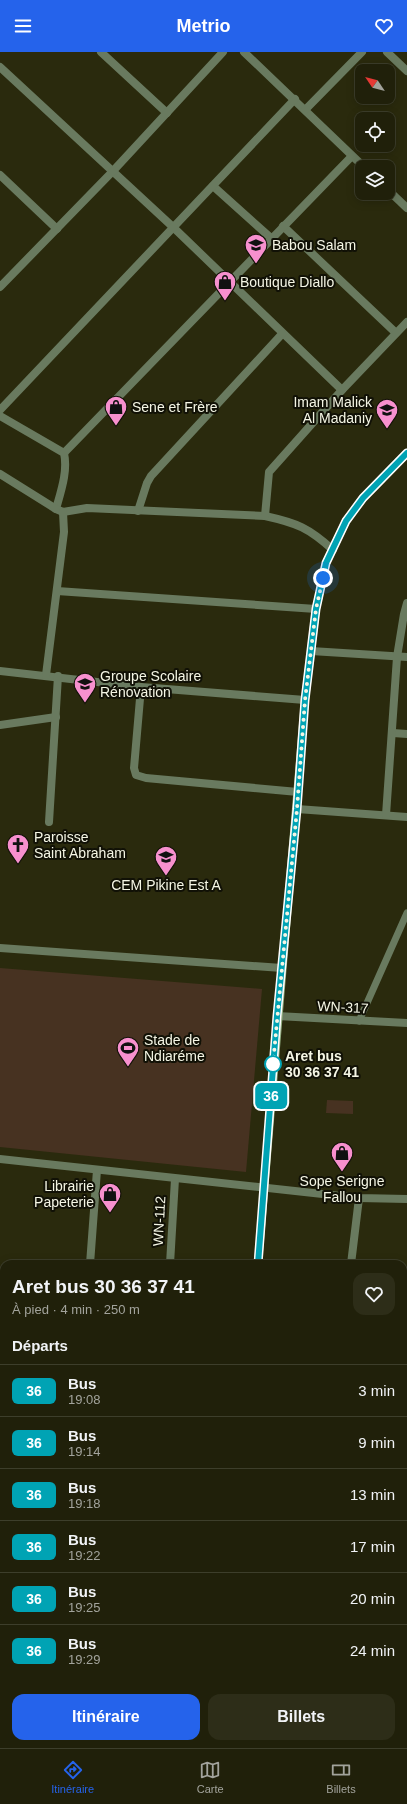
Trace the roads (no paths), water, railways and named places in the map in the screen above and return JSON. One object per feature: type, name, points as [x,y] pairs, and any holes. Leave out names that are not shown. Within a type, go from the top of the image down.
[{"type":"street","points":[[101,52],[167,113]]},
{"type":"street","points":[[0,287],[113,171],[223,52]]},
{"type":"street","points":[[244,52],[356,160]]},
{"type":"street","points":[[305,110],[362,52]]},
{"type":"street","points":[[386,52],[407,71]]},
{"type":"street","points":[[0,67],[174,228],[228,282],[342,390]]},
{"type":"street","points":[[0,410],[295,100]]},
{"type":"street","points":[[64,453],[228,282],[352,156]]},
{"type":"street","points":[[0,175],[57,229]]},
{"type":"street","points":[[213,186],[271,238]]},
{"type":"street","points":[[395,197],[407,208]]},
{"type":"street","points":[[283,226],[396,333]]},
{"type":"street","points":[[264,516],[270,472],[342,390],[407,322]]},
{"type":"street","points":[[138,511],[147,483],[151,476],[282,334]]},
{"type":"street","points":[[0,416],[64,453]]},
{"type":"street","points":[[46,675],[64,532],[60,511],[64,477],[64,453]]},
{"type":"street","points":[[258,1260],[277,1016],[297,809],[305,700],[316,609],[326,563],[346,521],[363,498],[407,453]]},
{"type":"street","points":[[0,474],[60,511],[88,508],[264,516],[292,522],[314,533],[333,550]]},
{"type":"street","points":[[57,590],[316,609]]},
{"type":"street","points":[[386,816],[393,733],[397,657],[407,603]]},
{"type":"street","points":[[311,651],[407,657]]},
{"type":"street","points":[[0,671],[58,676],[141,687],[305,700]]},
{"type":"street","points":[[49,822],[58,676]]},
{"type":"street","points":[[141,687],[134,768],[136,775],[146,778],[298,792]]},
{"type":"street","points":[[0,725],[56,717]]},
{"type":"street","points":[[393,733],[407,734]]},
{"type":"street","points":[[297,809],[407,817]]},
{"type":"street","points":[[0,948],[282,968]]},
{"type":"street","name":"WN-317","points":[[277,1016],[407,1023]]},
{"type":"street","points":[[0,1159],[175,1179],[264,1186],[359,1198],[407,1199]]},
{"type":"street","points":[[90,1260],[97,1170]]},
{"type":"street","name":"WN-112","points":[[170,1260],[175,1179]]},
{"type":"street","points":[[351,1260],[359,1198]]},
{"type":"lane","points":[[359,1020],[407,913]]},
{"type":"place","name":"Babou Salam","points":[[256,264]]},
{"type":"place","name":"Boutique Diallo","points":[[225,302]]},
{"type":"place","name":"Sene et Frère","points":[[116,426]]},
{"type":"place","name":"Imam Malick Al Madaniy","points":[[387,430]]},
{"type":"place","name":"Groupe Scolaire Rénovation","points":[[85,704]]},
{"type":"place","name":"Paroisse Saint Abraham","points":[[18,864]]},
{"type":"place","name":"CEM Pikine Est A","points":[[166,876]]},
{"type":"place","name":"Aret bus 30 36 37 41","points":[[273,1064]]},
{"type":"place","name":"Stade de Ndiaréme","points":[[128,1068]]},
{"type":"place","name":"Sope Serigne Fallou","points":[[342,1172]]},
{"type":"place","name":"Librairie Papeterie","points":[[110,1214]]}]
